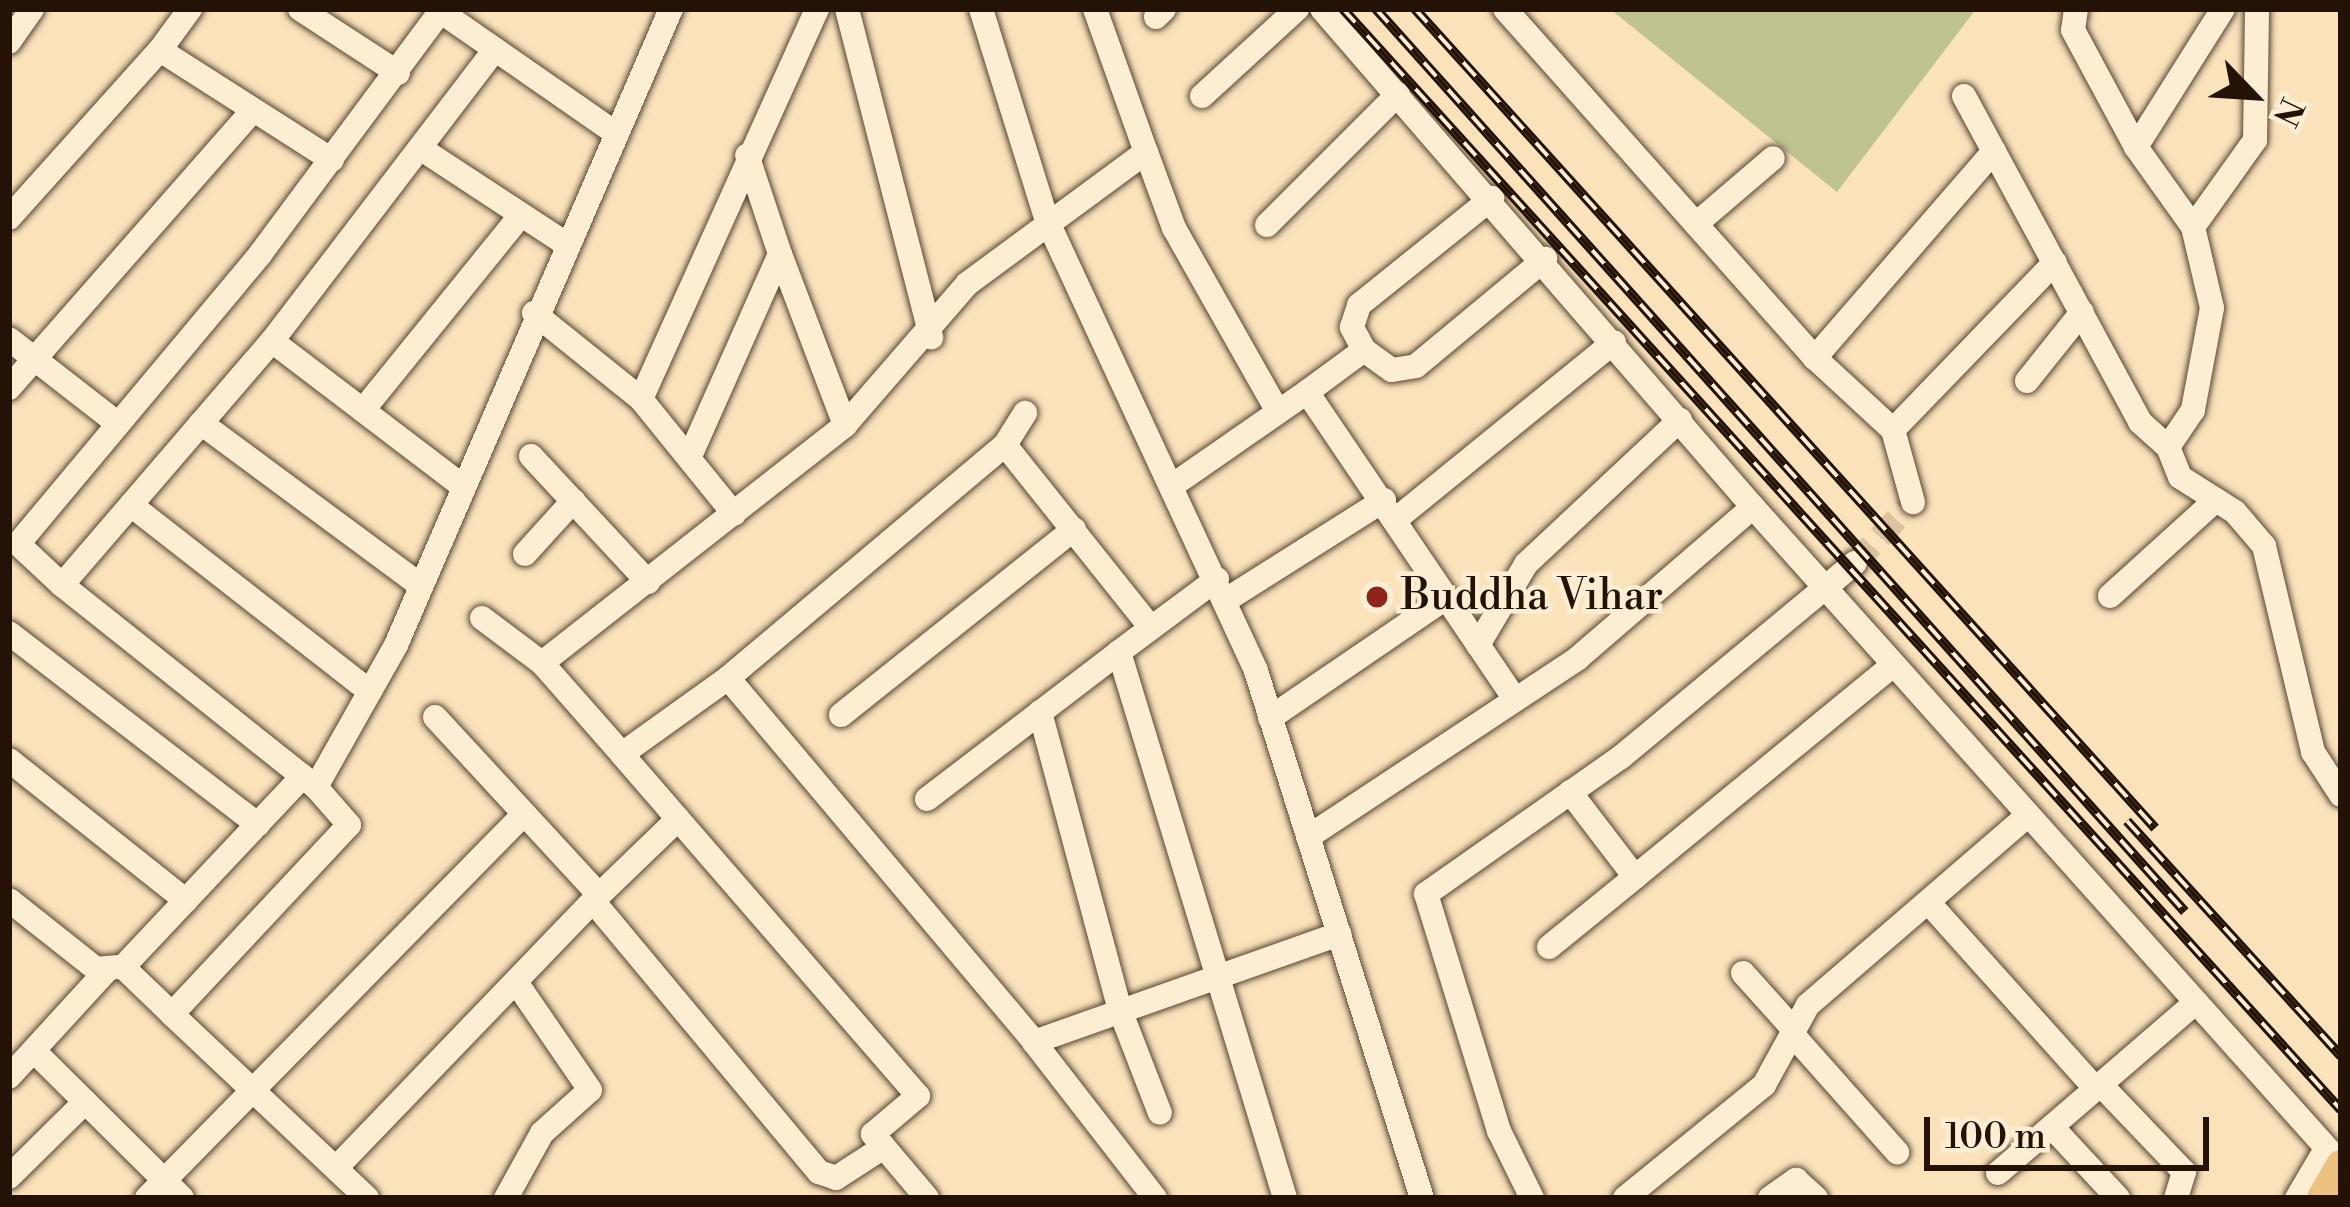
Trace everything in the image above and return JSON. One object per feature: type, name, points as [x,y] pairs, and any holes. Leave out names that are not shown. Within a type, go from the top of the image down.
[{"type":"main road","points":[[2322,1198],[2336,1159]]},
{"type":"street","points":[[9,42],[32,9]]},
{"type":"street","points":[[9,218],[160,50],[190,9]]},
{"type":"street","points":[[300,9],[398,74]]},
{"type":"street","points":[[641,399],[747,155],[817,9]]},
{"type":"street","points":[[847,9],[931,337]]},
{"type":"street","points":[[981,9],[1046,218],[1177,483],[1270,718],[1422,1198]]},
{"type":"street","points":[[1095,9],[1174,228],[1278,412]]},
{"type":"street","points":[[1202,96],[1298,9]]},
{"type":"street","points":[[1322,9],[1545,260],[1753,507],[2336,1159],[2297,1198]]},
{"type":"street","points":[[1504,9],[1815,358],[1892,430],[1913,502]]},
{"type":"street","points":[[2076,9],[2074,30],[2136,147],[2193,227],[2212,308],[2193,410],[2168,447]]},
{"type":"street","points":[[2136,147],[2223,9]]},
{"type":"street","points":[[2193,227],[2255,140],[2257,9]]},
{"type":"street","points":[[172,1014],[349,825],[309,782],[14,549],[332,160],[398,74],[439,10],[617,134]]},
{"type":"street","points":[[524,814],[164,1192],[85,1102],[19,1062],[258,825],[309,782],[370,692],[421,586],[534,313],[669,10]]},
{"type":"street","points":[[62,585],[272,341],[423,150],[495,49]]},
{"type":"street","points":[[160,50],[332,160]]},
{"type":"street","points":[[1267,225],[1398,94]]},
{"type":"street","points":[[1964,96],[2140,422],[2168,447],[2180,477],[2216,500],[2264,547],[2313,752],[2341,794]]},
{"type":"street","points":[[9,388],[253,110]]},
{"type":"street","points":[[423,150],[566,244]]},
{"type":"street","points":[[1815,358],[1994,151]]},
{"type":"street","points":[[542,663],[845,424],[931,337],[968,284],[1046,218],[1146,152]]},
{"type":"street","points":[[747,155],[845,424]]},
{"type":"street","points":[[1696,224],[1773,158]]},
{"type":"street","points":[[1492,199],[1359,305],[1352,327],[1364,350],[1392,370],[1416,366],[1545,260]]},
{"type":"street","points":[[363,410],[521,214]]},
{"type":"street","points":[[690,456],[780,254]]},
{"type":"street","points":[[1892,430],[2055,262]]},
{"type":"street","points":[[2027,381],[2082,312]]},
{"type":"street","points":[[534,313],[641,399],[734,514]]},
{"type":"street","points":[[9,339],[118,424]]},
{"type":"street","points":[[272,341],[462,486]]},
{"type":"street","points":[[927,799],[1151,628],[1389,510],[1614,342]]},
{"type":"street","points":[[1177,483],[1364,350]]},
{"type":"street","points":[[1307,392],[1515,699]]},
{"type":"street","points":[[622,754],[728,678],[1005,445],[1025,412]]},
{"type":"street","points":[[1478,645],[1526,564],[1680,420]]},
{"type":"street","points":[[201,423],[421,586]]},
{"type":"street","points":[[1005,445],[1151,628]]},
{"type":"street","points":[[531,456],[647,582]]},
{"type":"street","points":[[2110,596],[2216,500]]},
{"type":"street","points":[[525,554],[573,501]]},
{"type":"street","points":[[131,505],[370,692]]},
{"type":"street","points":[[1308,837],[1515,699],[1753,507]]},
{"type":"street","points":[[841,715],[1074,529]]},
{"type":"street","points":[[1532,1198],[1499,1131],[1426,894],[1570,792],[1828,590],[1855,562]]},
{"type":"street","points":[[1270,718],[1446,598]]},
{"type":"street","points":[[482,618],[542,663],[918,1096],[873,1134],[927,1198]]},
{"type":"street","points":[[9,633],[258,825]]},
{"type":"street","points":[[1119,652],[1285,1198]]},
{"type":"street","points":[[1549,947],[1893,665]]},
{"type":"street","points":[[728,678],[1034,1042],[1155,1198]]},
{"type":"street","points":[[1040,712],[1120,1010],[1160,1113]]},
{"type":"street","points":[[435,717],[596,898],[819,1172],[836,1178],[884,1147]]},
{"type":"street","points":[[9,760],[186,901]]},
{"type":"street","points":[[1570,792],[1635,877]]},
{"type":"street","points":[[1625,1198],[1764,1085],[1808,1005],[2027,816]]},
{"type":"street","points":[[336,1168],[677,819]]},
{"type":"street","points":[[9,900],[116,968],[172,1014],[367,1198]]},
{"type":"street","points":[[1928,902],[2098,1087],[2184,1172],[2176,1198]]},
{"type":"street","points":[[1034,1042],[1339,934]]},
{"type":"street","points":[[1743,973],[1897,1152]]},
{"type":"street","points":[[506,1198],[542,1132],[590,1090],[516,982]]},
{"type":"street","points":[[1998,1174],[2194,1004]]},
{"type":"street","points":[[9,1177],[85,1102]]},
{"type":"street","points":[[2052,1127],[2118,1198]]},
{"type":"street","points":[[1770,1198],[1796,1180],[1816,1198]]},
{"type":"green space","points":[[1610,9],[1976,9],[1837,192]]},
{"type":"tunnel","points":[[1855,563],[1913,502]]},
{"type":"railway","points":[[1343,9],[2341,1110]]},
{"type":"railway","points":[[1376,9],[2185,912]]},
{"type":"railway","points":[[1415,9],[2155,828]]},
{"type":"railway","points":[[2127,821],[2341,1056]]},
{"type":"place","name":"Buddha Vihar","points":[[1377,597]]}]
